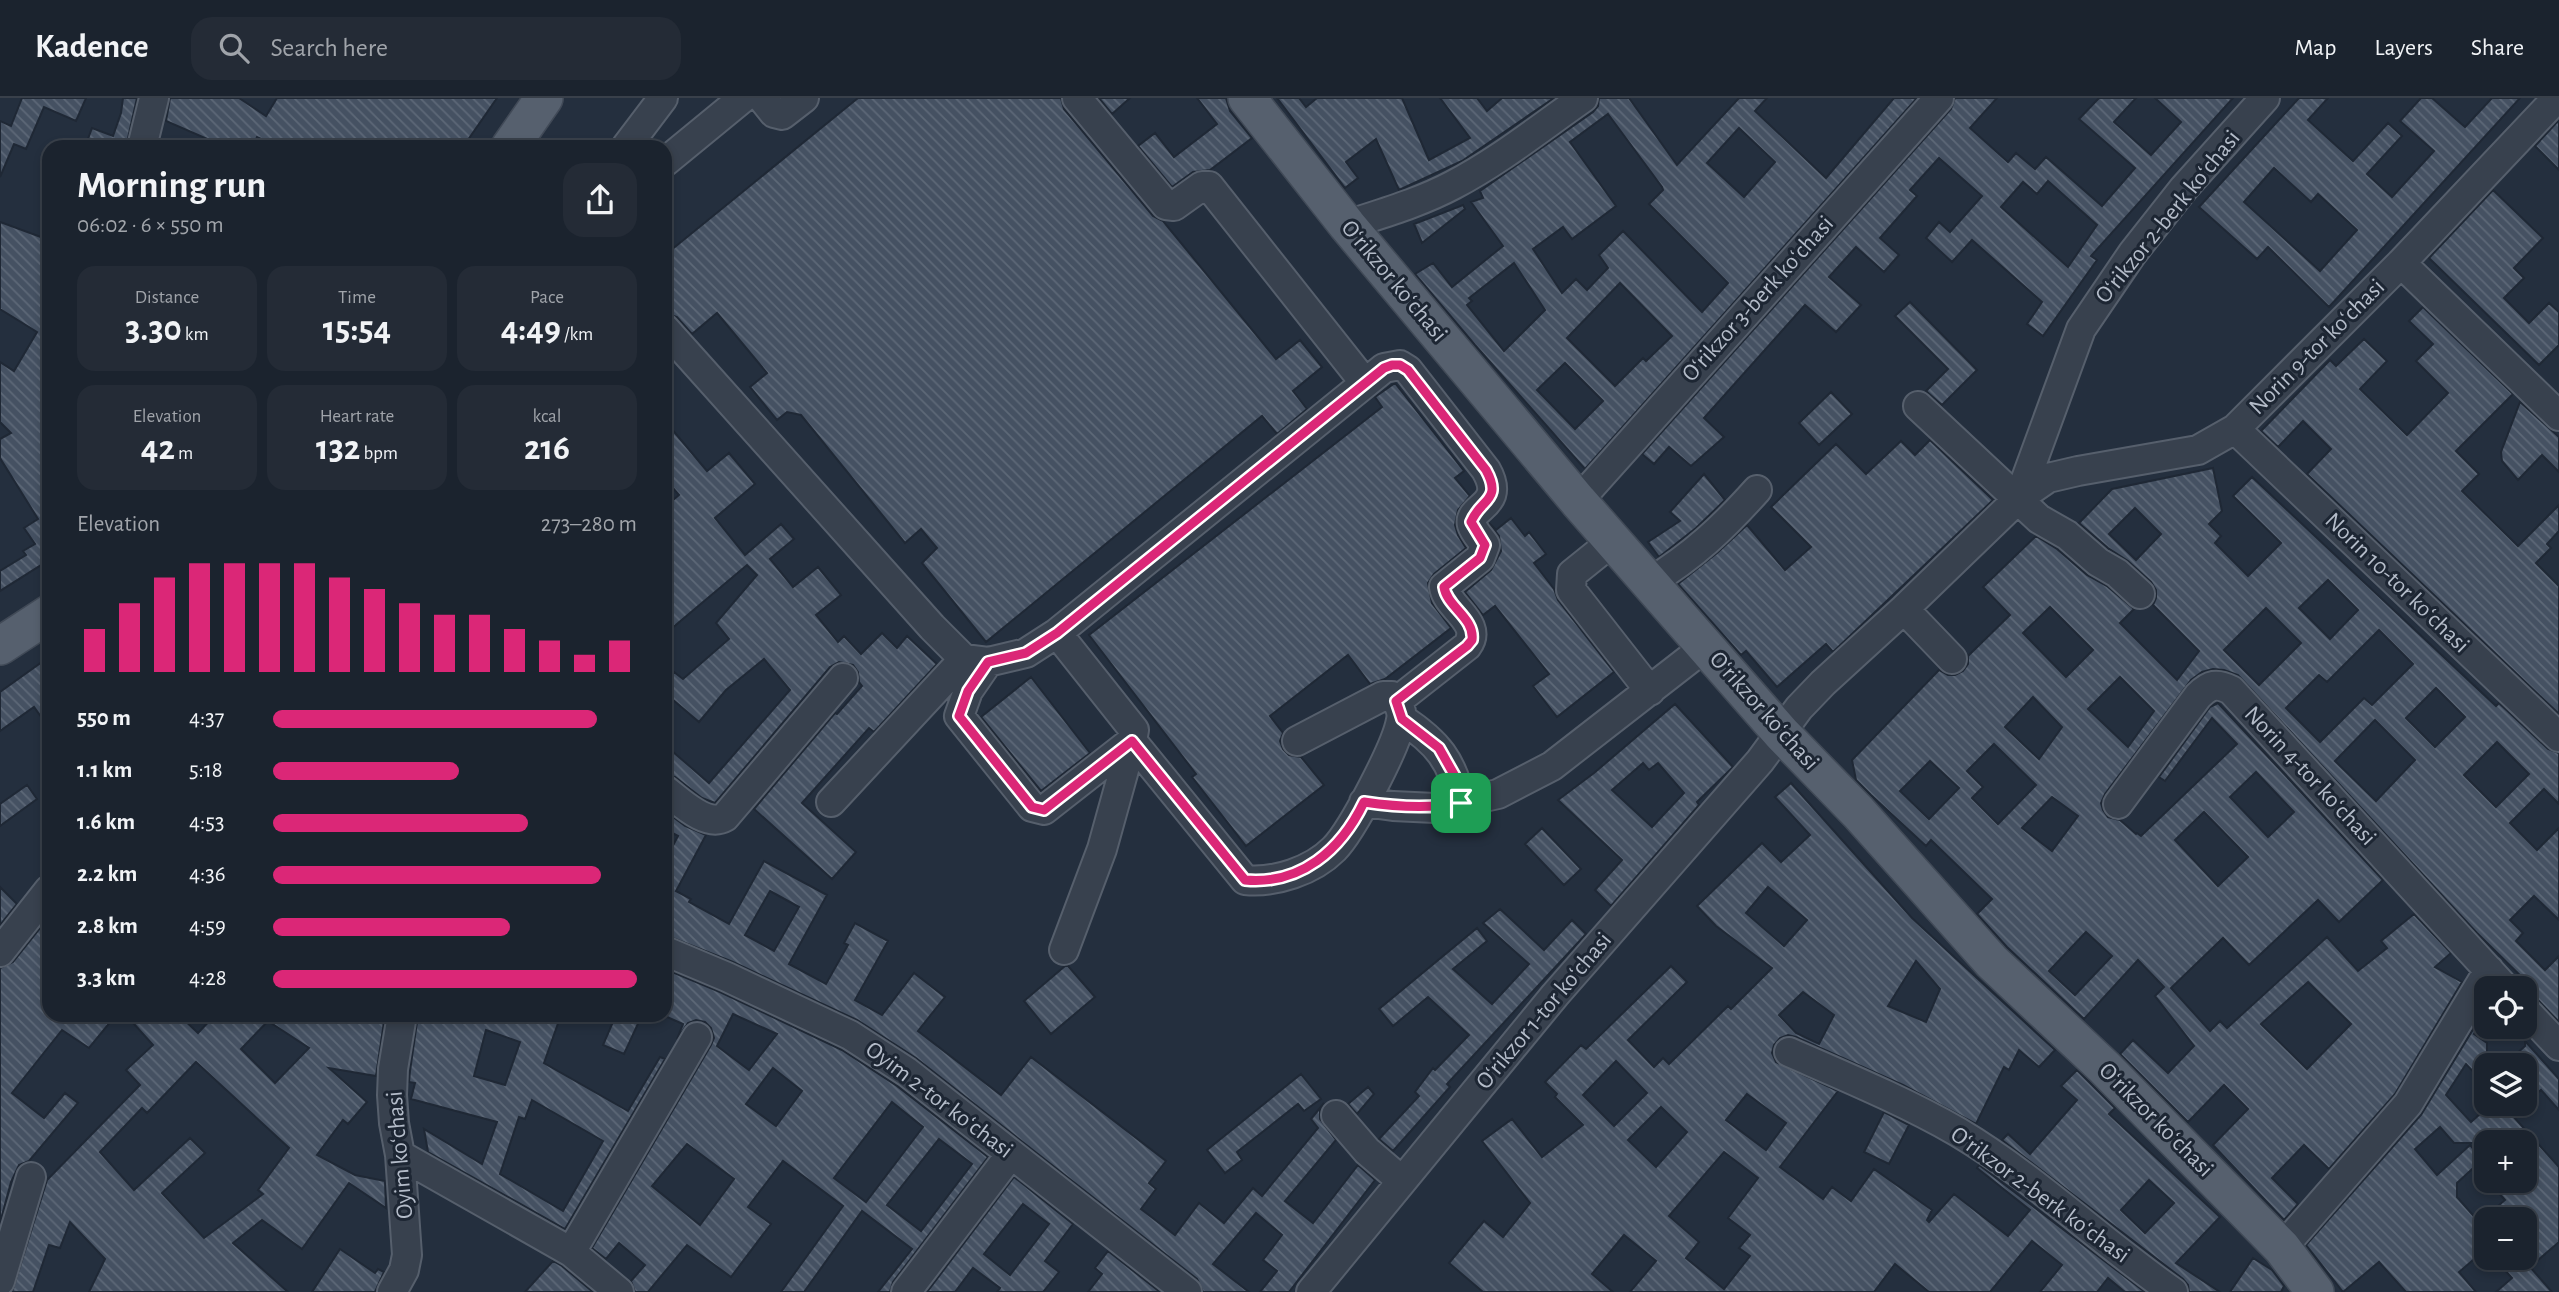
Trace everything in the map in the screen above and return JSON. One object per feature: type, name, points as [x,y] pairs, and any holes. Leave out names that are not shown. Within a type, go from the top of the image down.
[{"type":"main road","points":[[515,140],[544,98]]},
{"type":"main road","name":"Oʻrikzor koʻchasi","points":[[1247,98],[1347,225],[1578,501],[1782,734],[1858,812],[1992,962],[2104,1067],[2282,1248],[2315,1292]]},
{"type":"main road","points":[[0,646],[42,619]]},
{"type":"street","points":[[144,140],[154,98]]},
{"type":"street","points":[[631,140],[663,98]]},
{"type":"street","points":[[672,156],[743,98]]},
{"type":"street","points":[[761,98],[774,113],[782,115],[804,98]]},
{"type":"street","points":[[1077,98],[1166,205],[1174,206],[1202,186],[1209,186],[1365,383]]},
{"type":"street","points":[[1347,225],[1408,205],[1451,186],[1485,167],[1583,98]]},
{"type":"street","name":"Oʻrikzor 3-berk koʻchasi","points":[[1578,501],[1939,98]]},
{"type":"street","name":"Oʻrikzor 2-berk koʻchasi","points":[[2019,498],[2081,329],[2133,254],[2184,188],[2265,98]]},
{"type":"street","name":"Norin 9-tor koʻchasi","points":[[1904,609],[2019,498],[2048,478],[2063,473],[2198,450],[2235,429],[2401,263],[2557,98]]},
{"type":"street","points":[[2401,263],[2559,416]]},
{"type":"street","points":[[672,338],[922,617],[976,660]]},
{"type":"street","points":[[831,802],[976,660],[1026,653],[1057,633],[1365,383],[1392,365],[1400,365],[1408,370],[1486,470],[1493,483],[1493,491],[1471,522],[1485,545],[1483,554],[1444,587],[1446,596],[1471,627],[1472,640],[1399,710],[1354,823],[1334,849],[1311,866],[1264,882],[1245,880],[1132,741]]},
{"type":"street","points":[[1918,407],[2039,519],[2067,535],[2140,594]]},
{"type":"street","name":"Norin 10-tor koʻchasi","points":[[2235,429],[2559,737]]},
{"type":"street","points":[[1649,583],[1709,541],[1757,490]]},
{"type":"street","points":[[1613,541],[1572,574],[1571,590],[1650,691]]},
{"type":"street","points":[[1904,609],[1951,659]]},
{"type":"street","name":"Oʻrikzor 1-tor koʻchasi","points":[[1311,1292],[1555,995],[1782,734],[1799,708],[1823,682],[1904,609]]},
{"type":"street","points":[[1057,633],[1134,730],[1102,849],[1064,950]]},
{"type":"street","points":[[1364,802],[1435,807],[1498,794],[1552,766],[1705,647]]},
{"type":"street","points":[[976,660],[959,716],[1032,807],[1044,810],[1132,741]]},
{"type":"street","points":[[672,795],[706,818],[718,821],[724,817],[843,678]]},
{"type":"street","name":"Norin 4-tor koʻchasi","points":[[2118,804],[2198,696],[2208,687],[2220,684],[2231,690],[2493,976]]},
{"type":"street","points":[[1297,741],[1383,695],[1392,696],[1399,710],[1439,748],[1456,778],[1461,803]]},
{"type":"street","points":[[0,952],[42,899]]},
{"type":"street","name":"Oyim 2-tor koʻchasi","points":[[672,954],[727,976],[850,1035],[906,1072],[1187,1292]]},
{"type":"street","points":[[2282,1248],[2408,1104],[2474,1012]]},
{"type":"street","name":"Oyim koʻchasi","points":[[392,1292],[404,1270],[407,1255],[393,1095],[393,1069],[401,1022]]},
{"type":"street","points":[[2537,1023],[2559,1046]]},
{"type":"street","points":[[571,1252],[697,1037]]},
{"type":"street","name":"Oʻrikzor 2-berk koʻchasi","points":[[1789,1052],[1913,1107],[1960,1133],[2018,1173],[2173,1292]]},
{"type":"street","points":[[1336,1115],[1367,1151],[1402,1181]]},
{"type":"street","points":[[906,1292],[1011,1154]]},
{"type":"street","points":[[400,1155],[571,1252],[619,1292]]},
{"type":"street","points":[[0,1281],[31,1177]]},
{"type":"building","points":[[22,98],[86,98],[76,121],[44,107],[26,149],[14,144],[0,177],[0,121],[11,126]]},
{"type":"building","points":[[123,98],[137,98],[128,140],[88,140],[92,128],[113,136]]},
{"type":"building","points":[[170,98],[239,98],[266,116],[277,98],[497,98],[468,140],[264,140],[257,137],[256,140],[210,140],[166,121]]},
{"type":"building","points":[[858,98],[1061,98],[1064,109],[1153,216],[1163,221],[1276,359],[1300,340],[1322,367],[1293,391],[1307,409],[1277,434],[1262,416],[986,642],[922,563],[937,548],[921,529],[905,543],[801,415],[787,412],[777,420],[750,387],[767,373],[717,313],[692,334],[677,317],[672,315],[672,249]]},
{"type":"building","points":[[1099,98],[1130,98],[1112,114]]},
{"type":"building","points":[[1197,98],[1226,98],[1230,111],[1252,138],[1210,170],[1193,172],[1172,187],[1138,146],[1155,133],[1174,157],[1217,124]]},
{"type":"building","points":[[1277,98],[1299,98],[1306,107],[1317,98],[1402,98],[1429,160],[1470,138],[1440,98],[1477,98],[1487,111],[1502,98],[1554,98],[1462,161],[1399,190],[1376,139],[1346,162],[1358,178],[1345,188]]},
{"type":"building","points":[[1599,98],[1629,98],[1677,165],[1739,98],[1767,98],[1755,111],[1826,178],[1894,98],[1917,98],[1585,469],[1415,274],[1433,263],[1452,287],[1503,246],[1471,202],[1483,198],[1480,191],[1598,106]],"holes":[[[1608,114],[1662,187],[1663,190],[1649,204],[1728,283],[1702,312],[1623,231],[1599,255],[1608,268],[1587,290],[1576,279],[1562,293],[1533,249],[1563,227],[1572,239],[1616,206],[1570,142]],[[1739,128],[1775,162],[1744,197],[1707,163]],[[1514,263],[1545,310],[1504,351],[1467,305],[1472,301],[1469,298]],[[1620,283],[1672,336],[1646,361],[1643,358],[1615,386],[1567,338]],[[1565,363],[1603,401],[1575,429],[1537,390]]]},
{"type":"building","points":[[1955,98],[1997,98],[1970,128],[2008,162],[2016,153],[2035,169],[2046,157],[2102,206],[2135,168],[2079,119],[2099,98],[2136,98],[2114,122],[2151,155],[2181,122],[2155,98],[2233,98],[2091,256],[2097,260],[2043,336],[2027,324],[2042,302],[1972,240],[1952,262],[1926,238],[1939,222],[1950,232],[1982,196],[1939,158],[1910,190],[1917,196],[1880,238],[1899,255],[1884,272],[1856,247],[1829,277],[1861,305],[1836,332],[1805,305],[1704,418],[1724,437],[1691,466],[1669,447],[1654,464],[1642,454],[1951,109]],"holes":[[[2048,181],[2097,225],[2068,267],[2001,207],[2023,182],[2037,194]]]},
{"type":"building","points":[[2299,98],[2328,98],[2308,120],[2353,161],[2388,123],[2402,136],[2367,174],[2392,197],[2434,151],[2400,121],[2421,98],[2432,98],[2465,127],[2492,98],[2520,98],[2329,307],[2268,247],[2257,259],[2199,207]],"holes":[[[2274,168],[2311,202],[2318,194],[2357,230],[2320,271],[2244,202]]]},
{"type":"building","points":[[2559,120],[2559,170],[2535,146]]},
{"type":"building","points":[[2493,190],[2543,238],[2514,268],[2524,278],[2504,298],[2529,323],[2549,303],[2559,312],[2559,345],[2539,365],[2429,258]]},
{"type":"building","points":[[1463,205],[1465,209],[1422,243],[1414,224]]},
{"type":"building","points":[[0,222],[42,237],[42,565],[0,591],[0,571],[26,555],[23,551],[35,544],[24,528],[38,519],[0,458],[0,439],[11,433],[0,422],[0,362],[14,371],[37,332],[0,309]]},
{"type":"building","points":[[1910,302],[1977,370],[1942,405],[1926,391],[1948,369],[1895,316]]},
{"type":"building","points":[[2423,307],[2513,394],[2456,451],[2479,474],[2462,491],[2518,546],[2559,505],[2559,531],[2547,544],[2551,548],[2536,563],[2559,586],[2559,714],[2307,474],[2331,449],[2303,421],[2278,447],[2261,431],[2330,360],[2336,366],[2364,339],[2387,361],[2360,389],[2407,435],[2448,393],[2416,361],[2433,344],[2409,321]]},
{"type":"building","points":[[1395,383],[1464,471],[1455,478],[1470,496],[1458,510],[1455,525],[1466,548],[1434,574],[1428,583],[1432,603],[1451,628],[1385,679],[1370,684],[1348,655],[1270,716],[1283,733],[1280,741],[1283,749],[1289,755],[1301,757],[1324,785],[1246,846],[1192,777],[1196,774],[1089,635],[1382,407],[1375,397]]},
{"type":"building","points":[[1831,392],[1852,414],[1819,445],[1799,423]]},
{"type":"building","points":[[2520,402],[2559,437],[2559,472],[2542,455],[2518,480],[2502,461],[2501,452]]},
{"type":"building","points":[[672,429],[707,471],[729,453],[755,484],[715,518],[745,555],[781,524],[794,539],[770,559],[793,587],[818,567],[841,595],[816,615],[838,642],[844,636],[861,654],[882,633],[897,648],[907,636],[937,664],[874,732],[869,728],[802,803],[856,852],[832,879],[754,809],[835,713],[837,714],[862,686],[853,665],[839,662],[830,667],[715,803],[702,798],[672,776],[672,751],[709,783],[790,690],[764,659],[726,690],[699,722],[672,699],[672,674],[674,672],[683,679],[729,639],[716,623],[757,575],[747,565],[672,628],[672,501],[679,495],[672,487]]},
{"type":"building","points":[[1930,440],[1993,500],[1833,652],[1826,644],[1777,687],[1746,651],[1741,655],[1678,584],[1747,525],[1785,570],[1811,547],[1771,507],[1836,444],[1866,474],[1901,441],[1915,455]]},
{"type":"building","points":[[2213,468],[2222,511],[2209,524],[2221,536],[2215,543],[2248,576],[2281,543],[2233,496],[2252,477],[2496,706],[2499,703],[2548,749],[2559,753],[2559,804],[2544,789],[2510,823],[2537,850],[2559,828],[2559,920],[2534,896],[2510,920],[2523,933],[2516,941],[2545,970],[2559,956],[2559,1022],[2537,999],[2537,976],[2521,976],[2477,933],[2238,675],[2213,669],[2202,672],[2191,680],[2105,794],[2101,803],[2108,817],[2120,820],[2141,836],[2237,744],[2212,718],[2165,781],[2159,777],[2210,707],[2218,703],[2383,880],[2339,922],[2318,900],[2249,965],[2223,938],[2171,988],[2210,1031],[2220,1021],[2227,1028],[2327,937],[2358,971],[2387,948],[2381,941],[2414,914],[2451,953],[2435,967],[2462,982],[2395,1094],[2329,1169],[2304,1145],[2272,1178],[2298,1204],[2284,1220],[2213,1145],[2248,1109],[2224,1085],[2188,1122],[2120,1054],[2133,1040],[2168,1073],[2194,1046],[2155,996],[2164,987],[2138,960],[2084,1019],[2007,947],[1977,914],[1992,899],[1931,840],[1926,846],[1856,780],[1852,760],[1939,670],[1948,675],[1963,671],[1968,664],[1968,656],[2010,615],[1983,587],[2036,536],[2057,549],[2087,575],[2107,586],[2134,609],[2120,623],[2177,680],[2199,651],[2153,605],[2156,590],[2151,582],[2079,523],[2112,489]],"holes":[[[2135,508],[2161,534],[2136,560],[2109,534]],[[2328,580],[2358,610],[2330,639],[2299,608]],[[2050,607],[2093,650],[2066,677],[2023,633]],[[2266,608],[2301,643],[2259,685],[2224,650]],[[2379,630],[2413,664],[2372,705],[2364,698],[2320,742],[2286,708],[2319,675],[2327,682]],[[2120,677],[2154,711],[2128,747],[2088,709]],[[2436,688],[2465,717],[2435,747],[2406,718]],[[2033,697],[2062,727],[2039,759],[2005,727]],[[2375,720],[2415,760],[2376,801],[2335,761]],[[2497,742],[2529,774],[2496,807],[2464,775]],[[1994,744],[2036,785],[1998,824],[1972,798],[1983,787],[1967,771]],[[1930,761],[1959,788],[1929,819],[1900,791]],[[2256,772],[2294,812],[2268,837],[2230,797]],[[2052,797],[2078,816],[2052,851],[2022,828]],[[2204,812],[2248,857],[2218,886],[2175,840]],[[2086,932],[2112,956],[2075,995],[2049,971]],[[2308,982],[2351,1024],[2307,1069],[2261,1024]]]},
{"type":"building","points":[[1704,474],[1725,500],[1696,528],[1659,557],[1648,542],[1680,521],[1670,512]]},
{"type":"building","points":[[1511,518],[1525,536],[1529,532],[1546,554],[1534,563],[1554,589],[1558,600],[1614,672],[1557,717],[1533,686],[1549,674],[1495,606],[1483,615],[1465,592],[1491,570],[1501,551],[1499,536],[1489,523],[1496,530]]},
{"type":"building","points":[[42,662],[42,718],[34,707],[0,731],[0,692]]},
{"type":"building","points":[[1031,677],[1090,753],[1041,791],[981,717]]},
{"type":"building","points":[[1675,704],[1733,767],[1697,802],[1699,805],[1611,906],[1595,890],[1622,860],[1558,800]],"holes":[[[1643,763],[1649,770],[1658,763],[1684,793],[1652,827],[1612,790]]]},
{"type":"building","points":[[1791,783],[1912,918],[2055,1050],[2039,1067],[2019,1050],[2009,1070],[2004,1067],[1976,1124],[1903,1085],[1796,1037],[1788,1035],[1780,1038],[1772,1053],[1776,1062],[1838,1091],[1780,1167],[1823,1199],[1832,1187],[1851,1201],[1874,1169],[1932,1210],[1927,1220],[1929,1222],[1954,1194],[2008,1236],[2030,1210],[1977,1168],[1979,1165],[2145,1292],[2125,1292],[2108,1278],[2097,1292],[2040,1292],[2062,1265],[2032,1241],[1990,1292],[1929,1292],[1895,1264],[1874,1292],[1630,1292],[1656,1261],[1624,1235],[1592,1274],[1613,1292],[1483,1292],[1449,1263],[1484,1221],[1503,1237],[1530,1203],[1482,1141],[1512,1119],[1542,1157],[1583,1125],[1555,1097],[1557,1094],[1545,1082],[1581,1045],[1586,1049],[1671,966],[1687,982],[1628,1040],[1654,1067],[1663,1058],[1669,1064],[1728,1006],[1731,1009],[1772,968],[1716,926],[1697,906],[1762,843],[1781,862],[1810,835],[1775,797]],"holes":[[[1768,887],[1807,920],[1784,946],[1746,913]],[[1916,961],[1940,989],[1926,1022],[1888,1006]],[[1803,992],[1834,1015],[1819,1044],[1796,1033],[1779,1015]],[[1616,1061],[1647,1093],[1614,1126],[1583,1095]],[[1747,1094],[1786,1123],[1766,1150],[1726,1120]],[[1661,1107],[1687,1132],[1656,1167],[1628,1140]],[[1724,1152],[1758,1178],[1728,1218],[1750,1235],[1739,1248],[1750,1256],[1724,1289],[1686,1258],[1699,1242],[1669,1216]]]},
{"type":"building","points":[[27,785],[37,799],[0,826],[0,804]]},
{"type":"building","points":[[672,816],[685,826],[706,835],[676,891],[691,899],[689,902],[729,924],[764,861],[827,895],[789,964],[826,984],[848,945],[844,943],[855,923],[888,941],[855,1000],[882,1015],[914,973],[945,997],[918,1031],[1001,1095],[1031,1057],[1166,1161],[1149,1183],[1156,1189],[1141,1209],[1175,1235],[1199,1203],[1224,1223],[1253,1188],[1262,1196],[1318,1128],[1311,1119],[1324,1103],[1320,1110],[1320,1119],[1336,1140],[1285,1201],[1313,1223],[1358,1165],[1375,1180],[1289,1292],[1260,1292],[1277,1271],[1263,1260],[1282,1235],[1256,1213],[1213,1264],[1249,1292],[1203,1292],[1197,1279],[916,1058],[857,1020],[733,962],[672,938],[672,848],[678,836],[672,833]],"holes":[[[770,891],[799,907],[774,951],[745,935]]]},
{"type":"building","points":[[1542,828],[1581,869],[1564,885],[1525,844]]},
{"type":"building","points":[[0,887],[17,904],[0,925]]},
{"type":"building","points":[[1500,909],[1544,950],[1572,920],[1586,934],[1447,1084],[1450,1087],[1393,1151],[1379,1139],[1419,1096],[1415,1092],[1433,1068],[1435,1070],[1469,1035],[1428,997],[1393,1026],[1379,1009],[1477,928],[1487,941],[1453,969],[1492,1004],[1529,964],[1483,923]]},
{"type":"building","points":[[42,926],[42,1022],[110,1022],[89,1048],[62,1030],[12,1093],[44,1118],[65,1093],[78,1103],[29,1161],[19,1165],[11,1182],[0,1223],[0,968],[13,962]]},
{"type":"building","points":[[1068,966],[1095,997],[1051,1034],[1024,1001]]},
{"type":"building","points":[[672,972],[842,1050],[897,1086],[988,1157],[893,1282],[890,1292],[878,1292],[912,1249],[862,1211],[804,1292],[781,1292],[843,1206],[783,1161],[748,1207],[771,1224],[731,1277],[687,1245],[648,1292],[635,1292],[631,1281],[645,1265],[619,1243],[606,1259],[592,1248],[714,1038],[711,1028],[705,1022],[696,1020],[688,1023],[677,1039],[683,1024],[672,1019]],"holes":[[[733,1014],[777,1034],[749,1070],[717,1046]],[[773,1068],[802,1091],[776,1126],[746,1104]],[[892,1102],[923,1127],[866,1202],[834,1178]],[[939,1139],[972,1164],[921,1231],[887,1205]],[[687,1144],[734,1179],[700,1225],[652,1186]]]},
{"type":"building","points":[[132,1022],[186,1022],[198,1033],[208,1022],[267,1022],[241,1049],[275,1083],[309,1048],[270,1022],[384,1022],[376,1076],[329,1068],[367,1102],[348,1124],[343,1120],[317,1155],[355,1175],[385,1181],[386,1208],[349,1183],[302,1249],[262,1220],[233,1243],[288,1292],[89,1292],[105,1259],[70,1222],[60,1248],[49,1245],[33,1292],[12,1292],[47,1180],[140,1085],[126,1070],[153,1045]],"holes":[[[196,1062],[289,1148],[258,1190],[263,1194],[204,1238],[162,1193],[205,1153],[190,1138],[134,1190],[100,1152],[142,1108],[147,1113]]]},
{"type":"building","points":[[417,1022],[559,1022],[544,1063],[628,1111],[660,1057],[665,1059],[565,1229],[428,1152],[424,1129],[482,1164],[497,1122],[411,1099],[415,1083],[409,1082]],"holes":[[[486,1030],[520,1042],[505,1085],[474,1076]],[[532,1100],[603,1141],[563,1211],[500,1174],[519,1117],[525,1119]]]},
{"type":"building","points":[[613,1022],[639,1022],[624,1054],[603,1045]]},
{"type":"building","points":[[2474,1028],[2474,1039],[2481,1039],[2487,1043],[2487,1053],[2474,1053],[2474,1072],[2466,1064],[2446,1095],[2471,1122],[2478,1116],[2513,1116],[2526,1130],[2474,1130],[2474,1143],[2454,1143],[2440,1127],[2415,1149],[2437,1175],[2470,1145],[2474,1150],[2474,1167],[2457,1183],[2457,1197],[2474,1216],[2474,1259],[2459,1272],[2476,1292],[2406,1292],[2379,1262],[2343,1292],[2306,1245],[2421,1115]]},
{"type":"building","points":[[2525,1041],[2536,1053],[2517,1053],[2525,1046]]},
{"type":"building","points":[[2537,1054],[2559,1079],[2559,1110],[2541,1090],[2537,1093]]},
{"type":"building","points":[[2077,1070],[2115,1108],[2109,1114],[2220,1217],[2176,1263],[2220,1292],[2189,1292],[2183,1279],[2002,1140],[2008,1134],[2030,1154],[2077,1100],[2061,1086]],"holes":[[[2149,1180],[2174,1203],[2145,1233],[2121,1210]]]},
{"type":"building","points":[[1301,1074],[1321,1099],[1304,1111],[1298,1104],[1237,1152],[1242,1160],[1225,1173],[1207,1150]]},
{"type":"building","points":[[1368,1087],[1374,1094],[1357,1114],[1348,1104]]},
{"type":"building","points":[[1884,1112],[1909,1125],[1889,1164],[1864,1152]]},
{"type":"building","points":[[2537,1143],[2559,1167],[2559,1242],[2537,1261],[2537,1207],[2497,1207],[2505,1200],[2499,1193],[2537,1193]]},
{"type":"building","points":[[1014,1177],[1073,1224],[1045,1261],[1059,1272],[1043,1292],[997,1292],[1000,1288],[973,1268],[955,1292],[927,1292]],"holes":[[[1023,1204],[1049,1224],[1010,1275],[984,1254]]]},
{"type":"building","points":[[340,1249],[375,1273],[378,1269],[384,1272],[375,1292],[312,1292]]},
{"type":"building","points":[[1108,1251],[1160,1292],[1088,1292],[1102,1274],[1095,1268]]},
{"type":"building","points":[[2253,1258],[2272,1270],[2284,1286],[2281,1292],[2230,1292]]},
{"type":"building","points":[[553,1261],[562,1266],[593,1292],[525,1292]]},
{"type":"building","points":[[2505,1270],[2533,1270],[2552,1292],[2496,1292],[2512,1278]]},
{"type":"route","points":[[1400,365],[1408,370],[1486,470],[1493,483],[1493,491],[1487,502],[1472,517],[1471,522],[1485,545],[1483,554],[1446,583],[1443,590],[1471,627],[1472,640],[1396,701],[1402,719],[1439,748],[1456,778],[1461,803],[1435,807],[1364,802],[1354,823],[1334,849],[1311,866],[1264,882],[1245,880],[1132,741],[1044,810],[1032,807],[959,716],[968,691],[988,662],[1026,653],[1057,633],[1384,368],[1400,365]]}]
